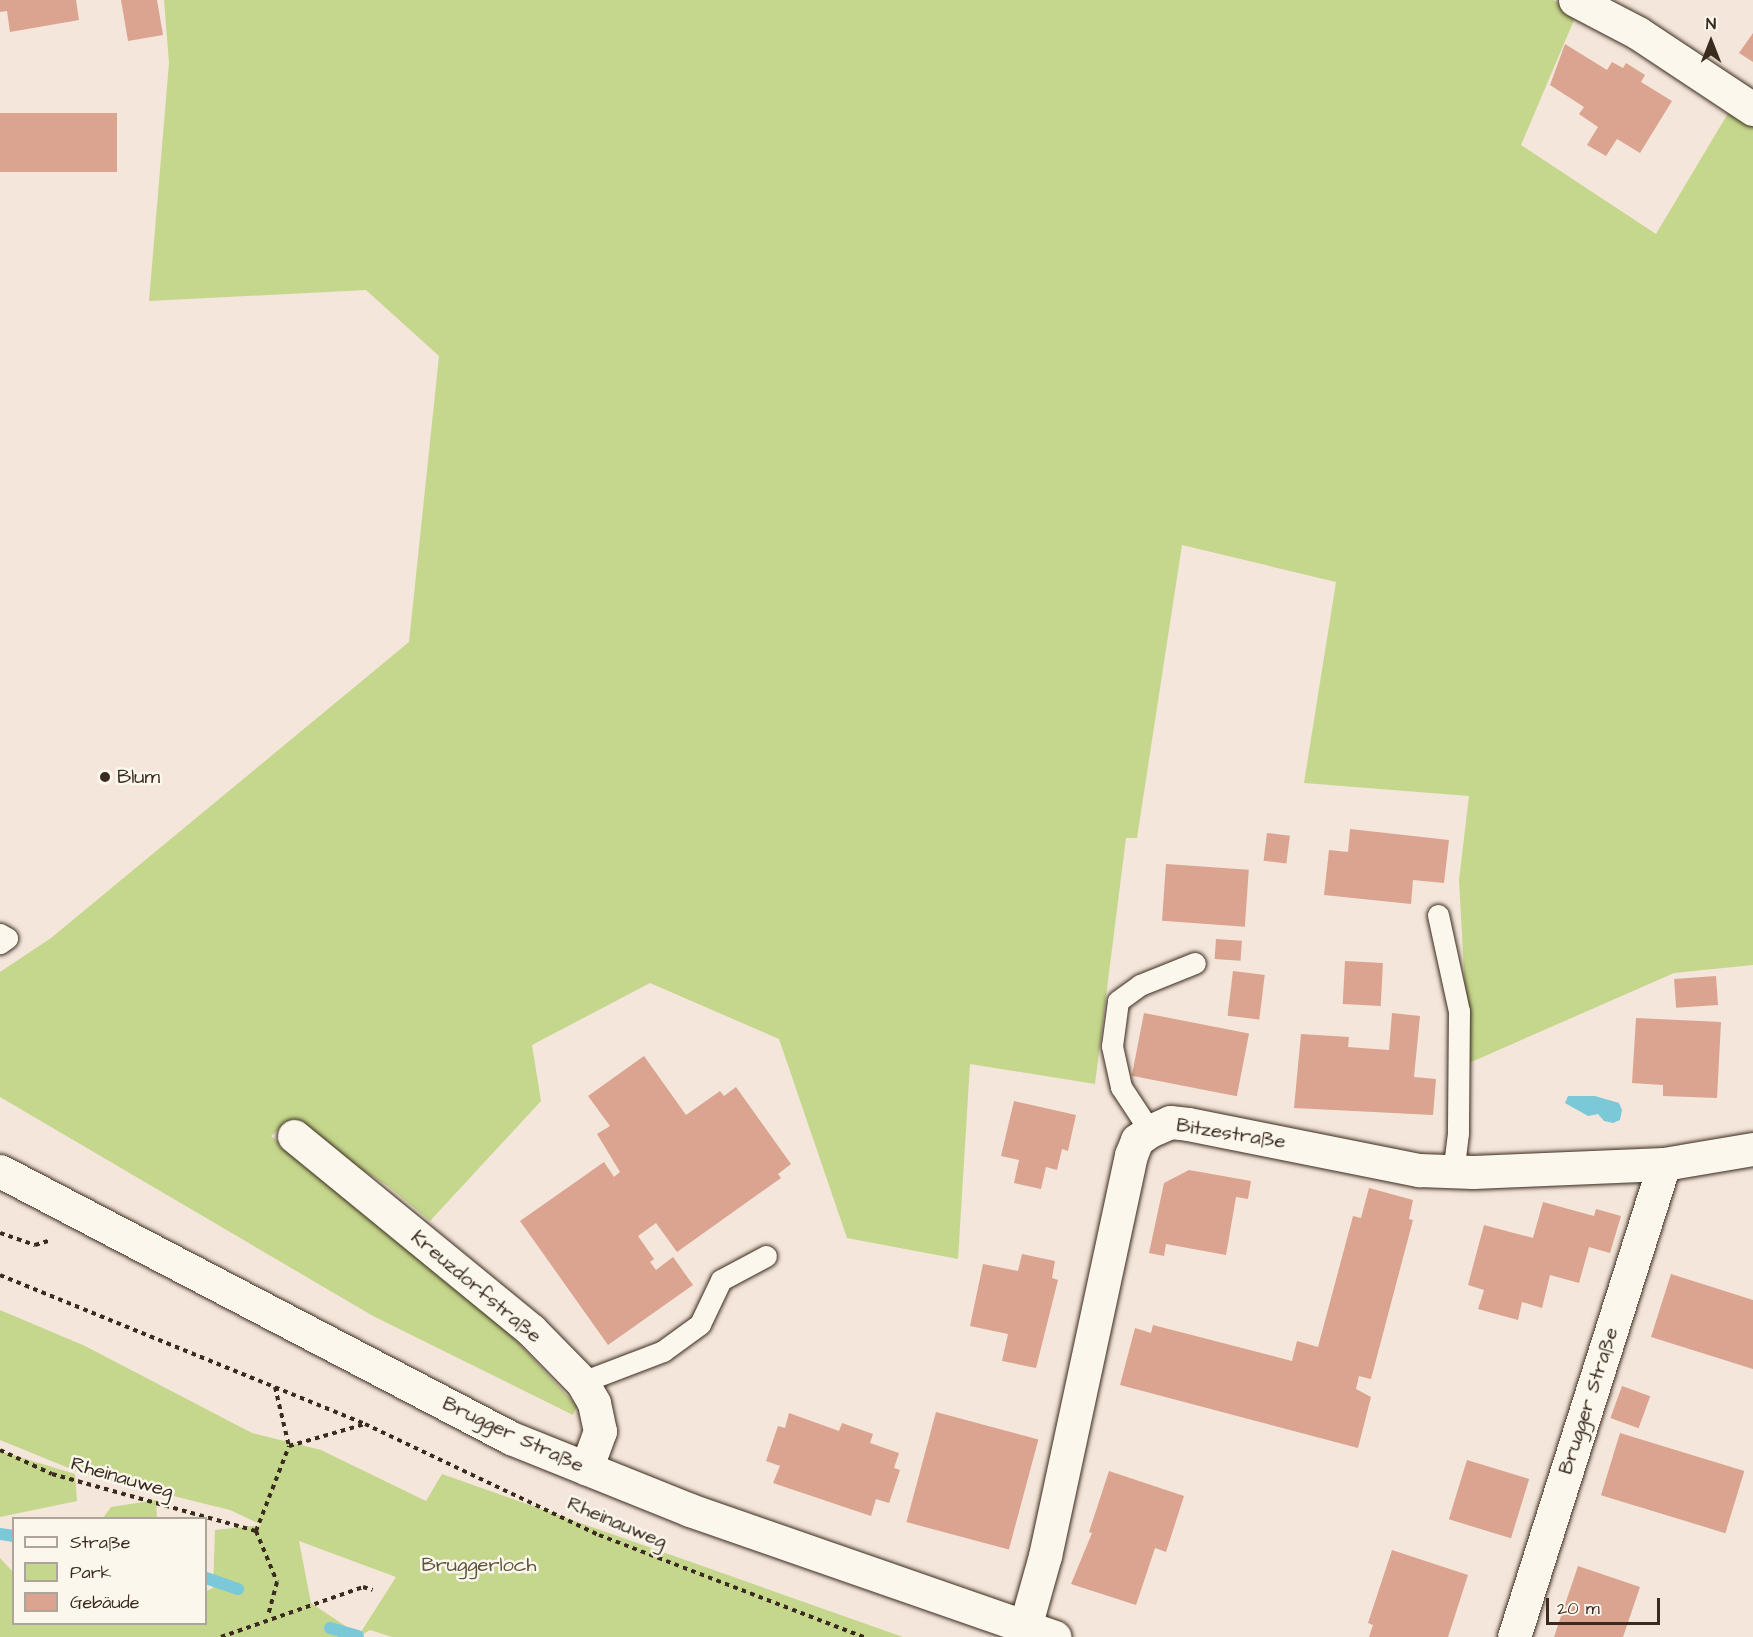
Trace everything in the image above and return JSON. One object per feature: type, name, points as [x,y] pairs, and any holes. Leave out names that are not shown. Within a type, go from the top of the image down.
[{"type":"street","points":[[1575,0],[1638,33],[1753,109]]},
{"type":"street","name":"Bitzestraße","points":[[1039,1632],[1045,1556],[1131,1155],[1137,1140],[1150,1131],[1170,1122],[1188,1124],[1419,1170],[1453,1172],[1664,1164],[1753,1149]]},
{"type":"street","name":"Kreuzdorfstraße","points":[[294,1136],[531,1330],[582,1382],[594,1403],[600,1431],[586,1469]]},
{"type":"street","name":"Brugger Straße","points":[[1515,1637],[1664,1164]]},
{"type":"street","name":"Brugger Straße","points":[[0,1171],[335,1349],[511,1438],[690,1510],[1039,1632]]},
{"type":"lane","points":[[1438,915],[1459,1011],[1458,1132],[1453,1172]]},
{"type":"lane","points":[[0,934],[7,938],[0,943]]},
{"type":"lane","points":[[1150,1131],[1121,1087],[1112,1046],[1118,1001],[1140,986],[1195,963]]},
{"type":"lane","points":[[582,1382],[663,1351],[700,1324],[721,1280],[766,1256]]},
{"type":"path","name":"Rheinauweg","points":[[0,1275],[365,1424],[599,1535],[864,1637]]},
{"type":"path","points":[[268,1617],[277,1582],[256,1531],[289,1446],[275,1388]]},
{"type":"path","points":[[289,1446],[365,1424]]},
{"type":"path","name":"Rheinauweg","points":[[0,1450],[52,1474],[206,1517]]},
{"type":"path","name":"Rheinauweg","points":[[207,1517],[256,1531]]},
{"type":"path","points":[[221,1637],[268,1617],[363,1587],[374,1590]]},
{"type":"green space","points":[[164,0],[1553,0],[1577,13],[1521,145],[1656,234],[1730,110],[1753,125],[1753,965],[1674,973],[1469,1063],[1459,880],[1469,796],[1304,783],[1336,582],[1182,545],[1137,838],[1126,838],[1095,1084],[970,1064],[958,1259],[847,1238],[779,1039],[650,983],[532,1045],[541,1101],[430,1221],[389,1187],[288,1121],[271,1136],[482,1304],[577,1406],[573,1415],[373,1316],[0,1097],[0,972],[51,938],[409,642],[439,356],[366,290],[149,301],[169,63]]},
{"type":"green space","name":"Bruggerloch","points":[[0,1310],[85,1346],[252,1433],[321,1450],[426,1501],[442,1474],[903,1637],[392,1637],[370,1630],[358,1637],[0,1637],[0,1558],[12,1571],[12,1625],[207,1625],[207,1591],[213,1588],[215,1530],[262,1525],[230,1510],[81,1473],[0,1440]],"holes":[[[299,1541],[396,1577],[359,1635],[311,1603]]]},
{"type":"green space","points":[[0,1451],[75,1474],[77,1501],[0,1517]]},
{"type":"green space","points":[[156,1500],[157,1517],[104,1517],[111,1507]]},
{"type":"water","points":[[1568,1096],[1595,1096],[1619,1103],[1622,1110],[1620,1120],[1613,1123],[1604,1121],[1598,1114],[1588,1116],[1565,1103]]},
{"type":"building","points":[[0,0],[76,0],[79,20],[10,32],[7,11],[0,12]]},
{"type":"building","points":[[121,0],[157,0],[163,35],[128,41]]},
{"type":"building","points":[[1753,33],[1753,62],[1739,53]]},
{"type":"building","points":[[1565,44],[1607,70],[1612,62],[1623,68],[1626,63],[1645,75],[1641,82],[1672,101],[1640,153],[1617,139],[1606,156],[1587,145],[1598,127],[1579,114],[1584,107],[1550,85]]},
{"type":"building","points":[[0,113],[117,113],[117,172],[0,172]]},
{"type":"building","points":[[1350,829],[1449,840],[1444,883],[1413,880],[1411,904],[1324,895],[1329,850],[1348,852]]},
{"type":"building","points":[[1267,833],[1290,836],[1286,864],[1264,861]]},
{"type":"building","points":[[1166,864],[1249,870],[1245,927],[1162,921]]},
{"type":"building","points":[[1216,939],[1242,941],[1241,961],[1215,959]]},
{"type":"building","points":[[1345,961],[1383,963],[1381,1006],[1343,1004]]},
{"type":"building","points":[[1233,971],[1265,975],[1259,1020],[1228,1016]]},
{"type":"building","points":[[1716,976],[1718,1005],[1676,1008],[1674,979]]},
{"type":"building","points":[[1144,1013],[1249,1033],[1237,1096],[1132,1076]]},
{"type":"building","points":[[1392,1013],[1420,1016],[1414,1077],[1436,1079],[1433,1115],[1294,1108],[1301,1034],[1349,1037],[1348,1047],[1389,1050]]},
{"type":"building","points":[[1636,1018],[1721,1022],[1717,1098],[1663,1096],[1663,1085],[1632,1083]]},
{"type":"building","points":[[644,1056],[686,1115],[720,1091],[724,1096],[736,1087],[791,1164],[778,1174],[781,1178],[677,1252],[656,1223],[638,1236],[654,1259],[650,1262],[656,1270],[673,1257],[693,1285],[608,1345],[520,1221],[604,1162],[614,1177],[620,1172],[597,1134],[610,1126],[588,1096]]},
{"type":"building","points":[[1014,1101],[1076,1115],[1068,1151],[1062,1149],[1057,1170],[1046,1167],[1041,1189],[1014,1183],[1019,1160],[1001,1156]]},
{"type":"building","points":[[1189,1170],[1251,1181],[1248,1199],[1236,1197],[1226,1255],[1166,1244],[1164,1256],[1149,1253],[1164,1183]]},
{"type":"building","points":[[1369,1188],[1413,1200],[1409,1219],[1413,1220],[1371,1379],[1359,1376],[1356,1389],[1371,1397],[1358,1448],[1120,1385],[1135,1328],[1151,1333],[1153,1325],[1292,1361],[1297,1341],[1318,1347],[1353,1216],[1361,1218]]},
{"type":"building","points":[[1543,1202],[1594,1216],[1596,1209],[1621,1216],[1610,1253],[1589,1247],[1579,1283],[1550,1275],[1542,1308],[1522,1302],[1518,1320],[1478,1309],[1484,1290],[1468,1285],[1484,1225],[1533,1238]]},
{"type":"building","points":[[1022,1254],[1055,1261],[1052,1278],[1058,1280],[1036,1368],[1002,1361],[1008,1334],[970,1326],[983,1264],[1018,1271]]},
{"type":"building","points":[[1671,1274],[1753,1300],[1753,1369],[1651,1337]]},
{"type":"building","points":[[1622,1386],[1650,1396],[1639,1428],[1610,1418]]},
{"type":"building","points":[[936,1412],[1038,1439],[1009,1550],[906,1522]]},
{"type":"building","points":[[789,1413],[839,1431],[842,1423],[873,1434],[870,1443],[899,1453],[894,1468],[900,1470],[889,1503],[876,1499],[871,1516],[773,1483],[780,1466],[766,1461],[778,1426],[785,1428]]},
{"type":"building","points":[[1620,1433],[1744,1471],[1725,1533],[1601,1495]]},
{"type":"building","points":[[1467,1460],[1529,1479],[1511,1538],[1449,1519]]},
{"type":"building","points":[[1109,1471],[1184,1496],[1166,1552],[1155,1548],[1136,1605],[1071,1584],[1092,1533],[1089,1532]]},
{"type":"building","points":[[1392,1550],[1468,1575],[1448,1637],[1369,1637],[1373,1625],[1368,1623]]},
{"type":"building","points":[[1578,1566],[1640,1587],[1623,1637],[1554,1637]]},
{"type":"waterway","points":[[0,1534],[12,1536]]},
{"type":"waterway","points":[[207,1578],[238,1589]]},
{"type":"waterway","points":[[330,1628],[358,1636]]},
{"type":"place","name":"Blum","points":[[105,777]]}]
